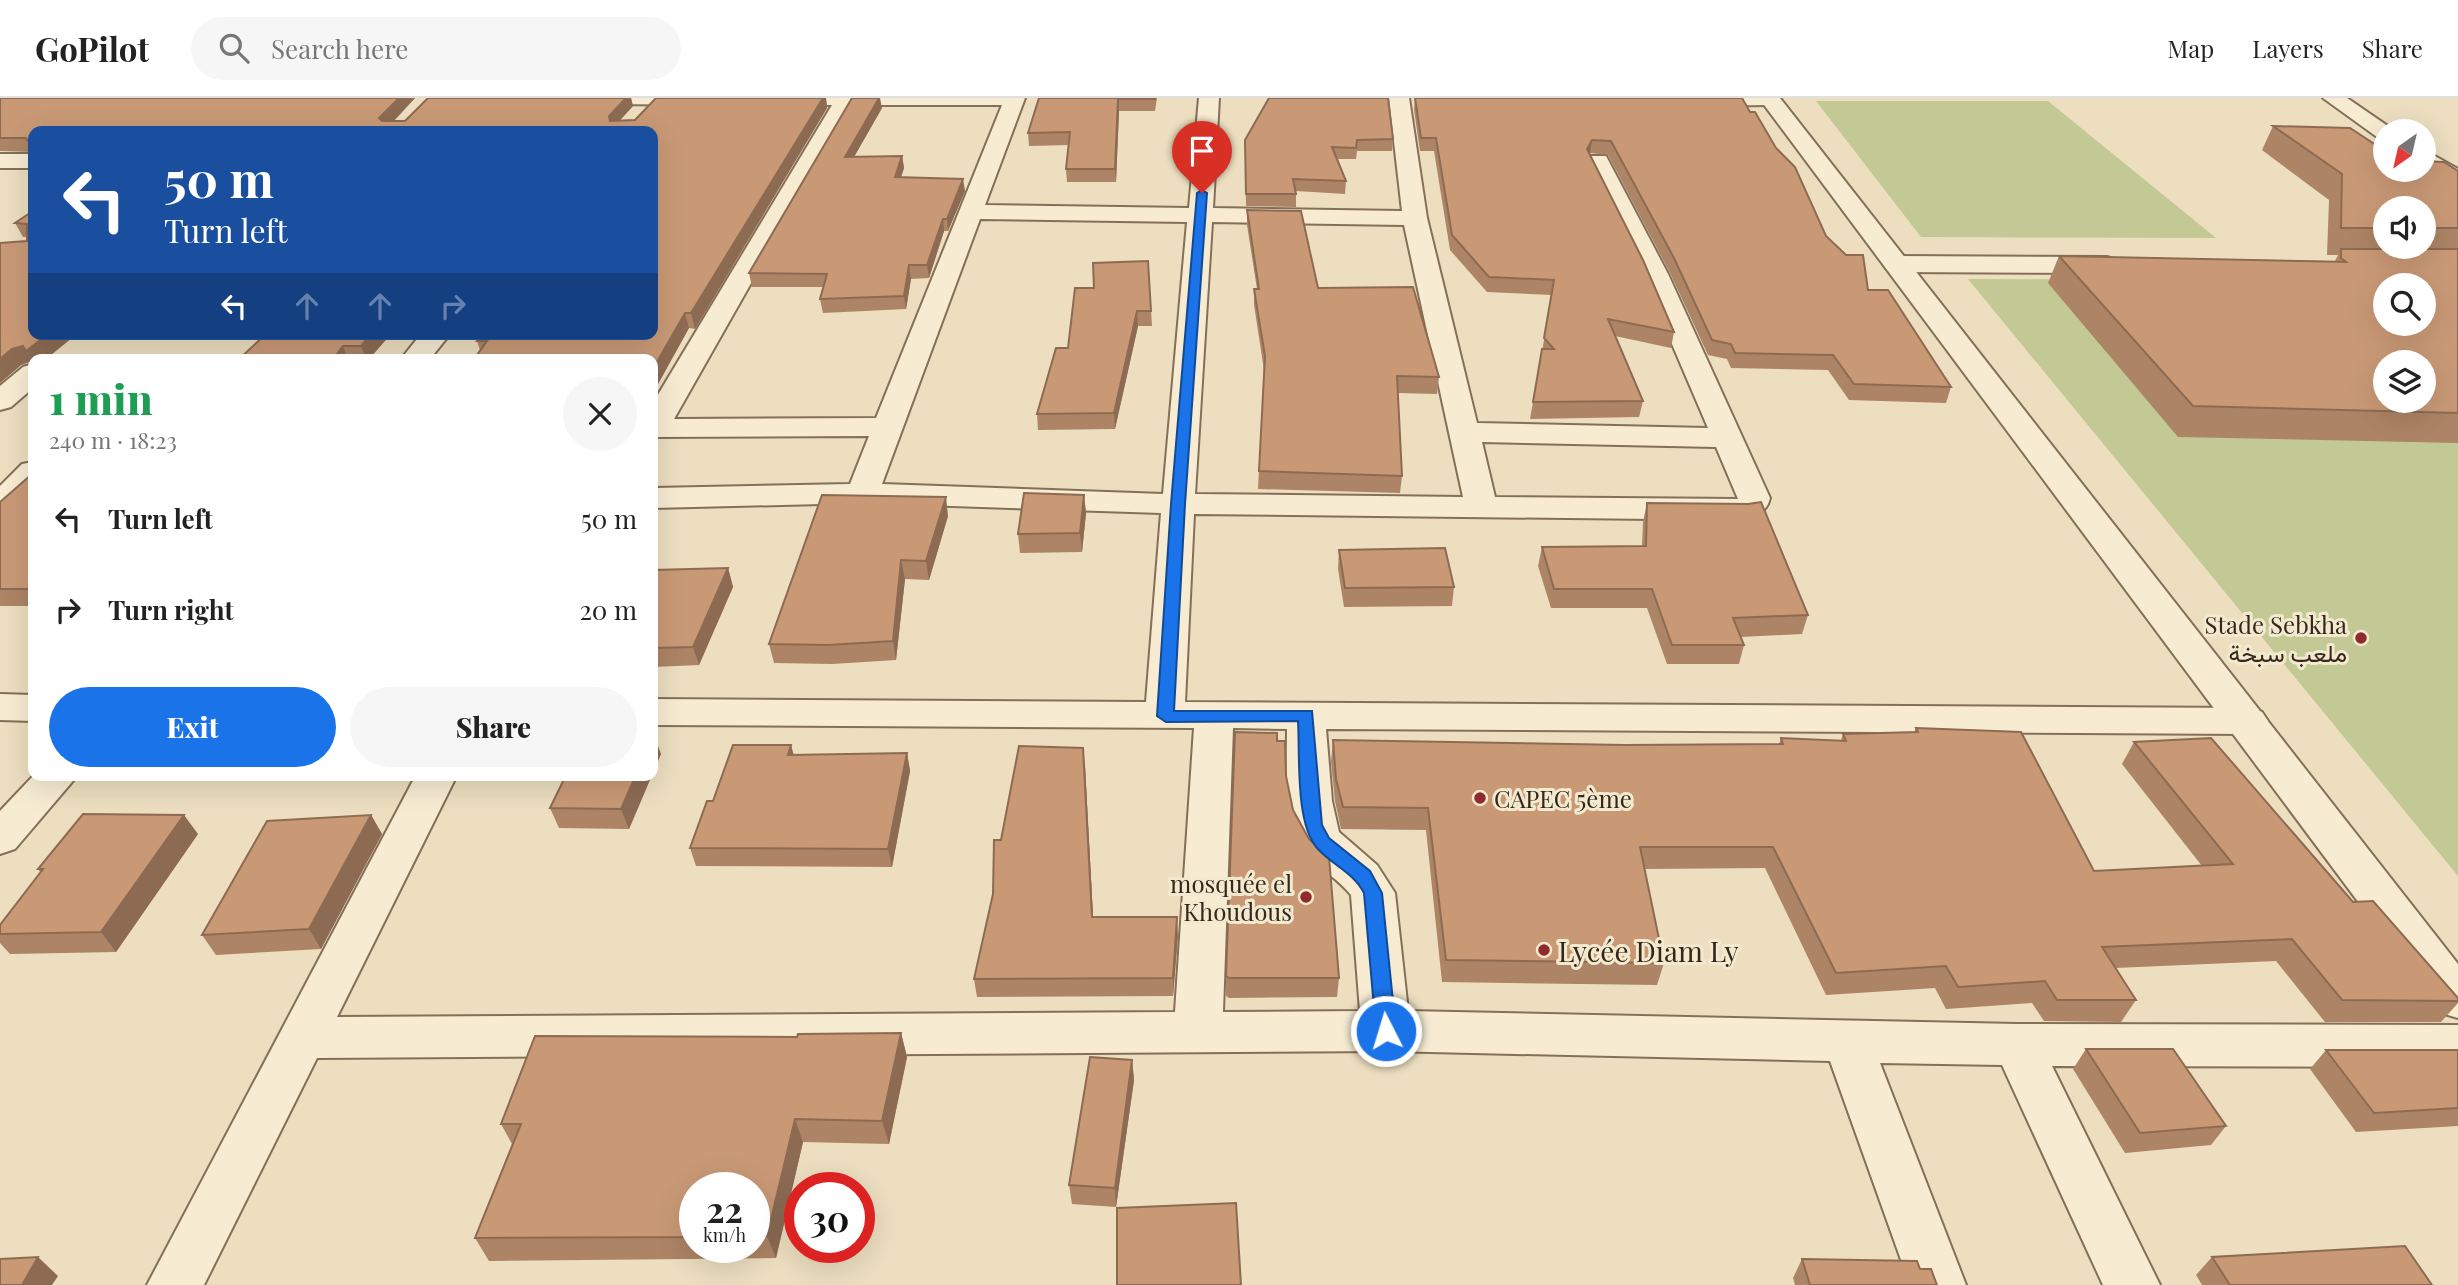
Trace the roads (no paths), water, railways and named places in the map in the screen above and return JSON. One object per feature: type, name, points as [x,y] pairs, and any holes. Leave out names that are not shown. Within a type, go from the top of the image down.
[{"type":"street","points":[[611,98],[724,99]]},
{"type":"street","points":[[633,123],[657,98]]},
{"type":"street","points":[[1166,716],[1178,504],[1209,98]]},
{"type":"street","points":[[2333,98],[2373,124]]},
{"type":"street","points":[[751,99],[1015,99],[862,493]]},
{"type":"street","points":[[1675,100],[1770,99],[2458,999]]},
{"type":"street","points":[[658,419],[845,100]]},
{"type":"street","points":[[1404,100],[1415,218],[1481,506]]},
{"type":"street","points":[[0,161],[28,161]]},
{"type":"street","points":[[658,498],[862,493],[1178,504],[1743,510],[1753,503],[1754,498],[1655,274],[1598,161]]},
{"type":"street","points":[[2436,165],[2458,179]]},
{"type":"street","points":[[971,212],[1415,218]]},
{"type":"street","points":[[1896,264],[2130,265]]},
{"type":"street","points":[[419,354],[431,340]]},
{"type":"street","points":[[0,368],[28,371]]},
{"type":"street","points":[[0,401],[28,376]]},
{"type":"street","points":[[658,428],[888,427]]},
{"type":"street","points":[[1466,432],[1726,438]]},
{"type":"street","points":[[0,504],[28,476]]},
{"type":"street","points":[[0,708],[28,708]]},
{"type":"street","points":[[658,712],[2248,721]]},
{"type":"street","points":[[1306,715],[1313,825],[1323,843],[1363,876],[1373,893],[1386,1031]]},
{"type":"street","points":[[1198,1031],[1214,716]]},
{"type":"street","points":[[0,838],[52,781]]},
{"type":"street","points":[[175,1285],[434,781]]},
{"type":"street","points":[[302,1038],[1386,1031],[2017,1045],[2458,1046]]},
{"type":"street","points":[[1848,1042],[1938,1285]]},
{"type":"street","points":[[2017,1045],[2132,1285]]},
{"type":"place","name":"Stade Sebkha ملعب سبخة","points":[[2361,638]]},
{"type":"place","name":"CAPEC 5ème","points":[[1480,798]]},
{"type":"place","name":"mosquée el Khoudous","points":[[1306,897]]},
{"type":"place","name":"Lycée Diam Ly","points":[[1544,950]]}]
